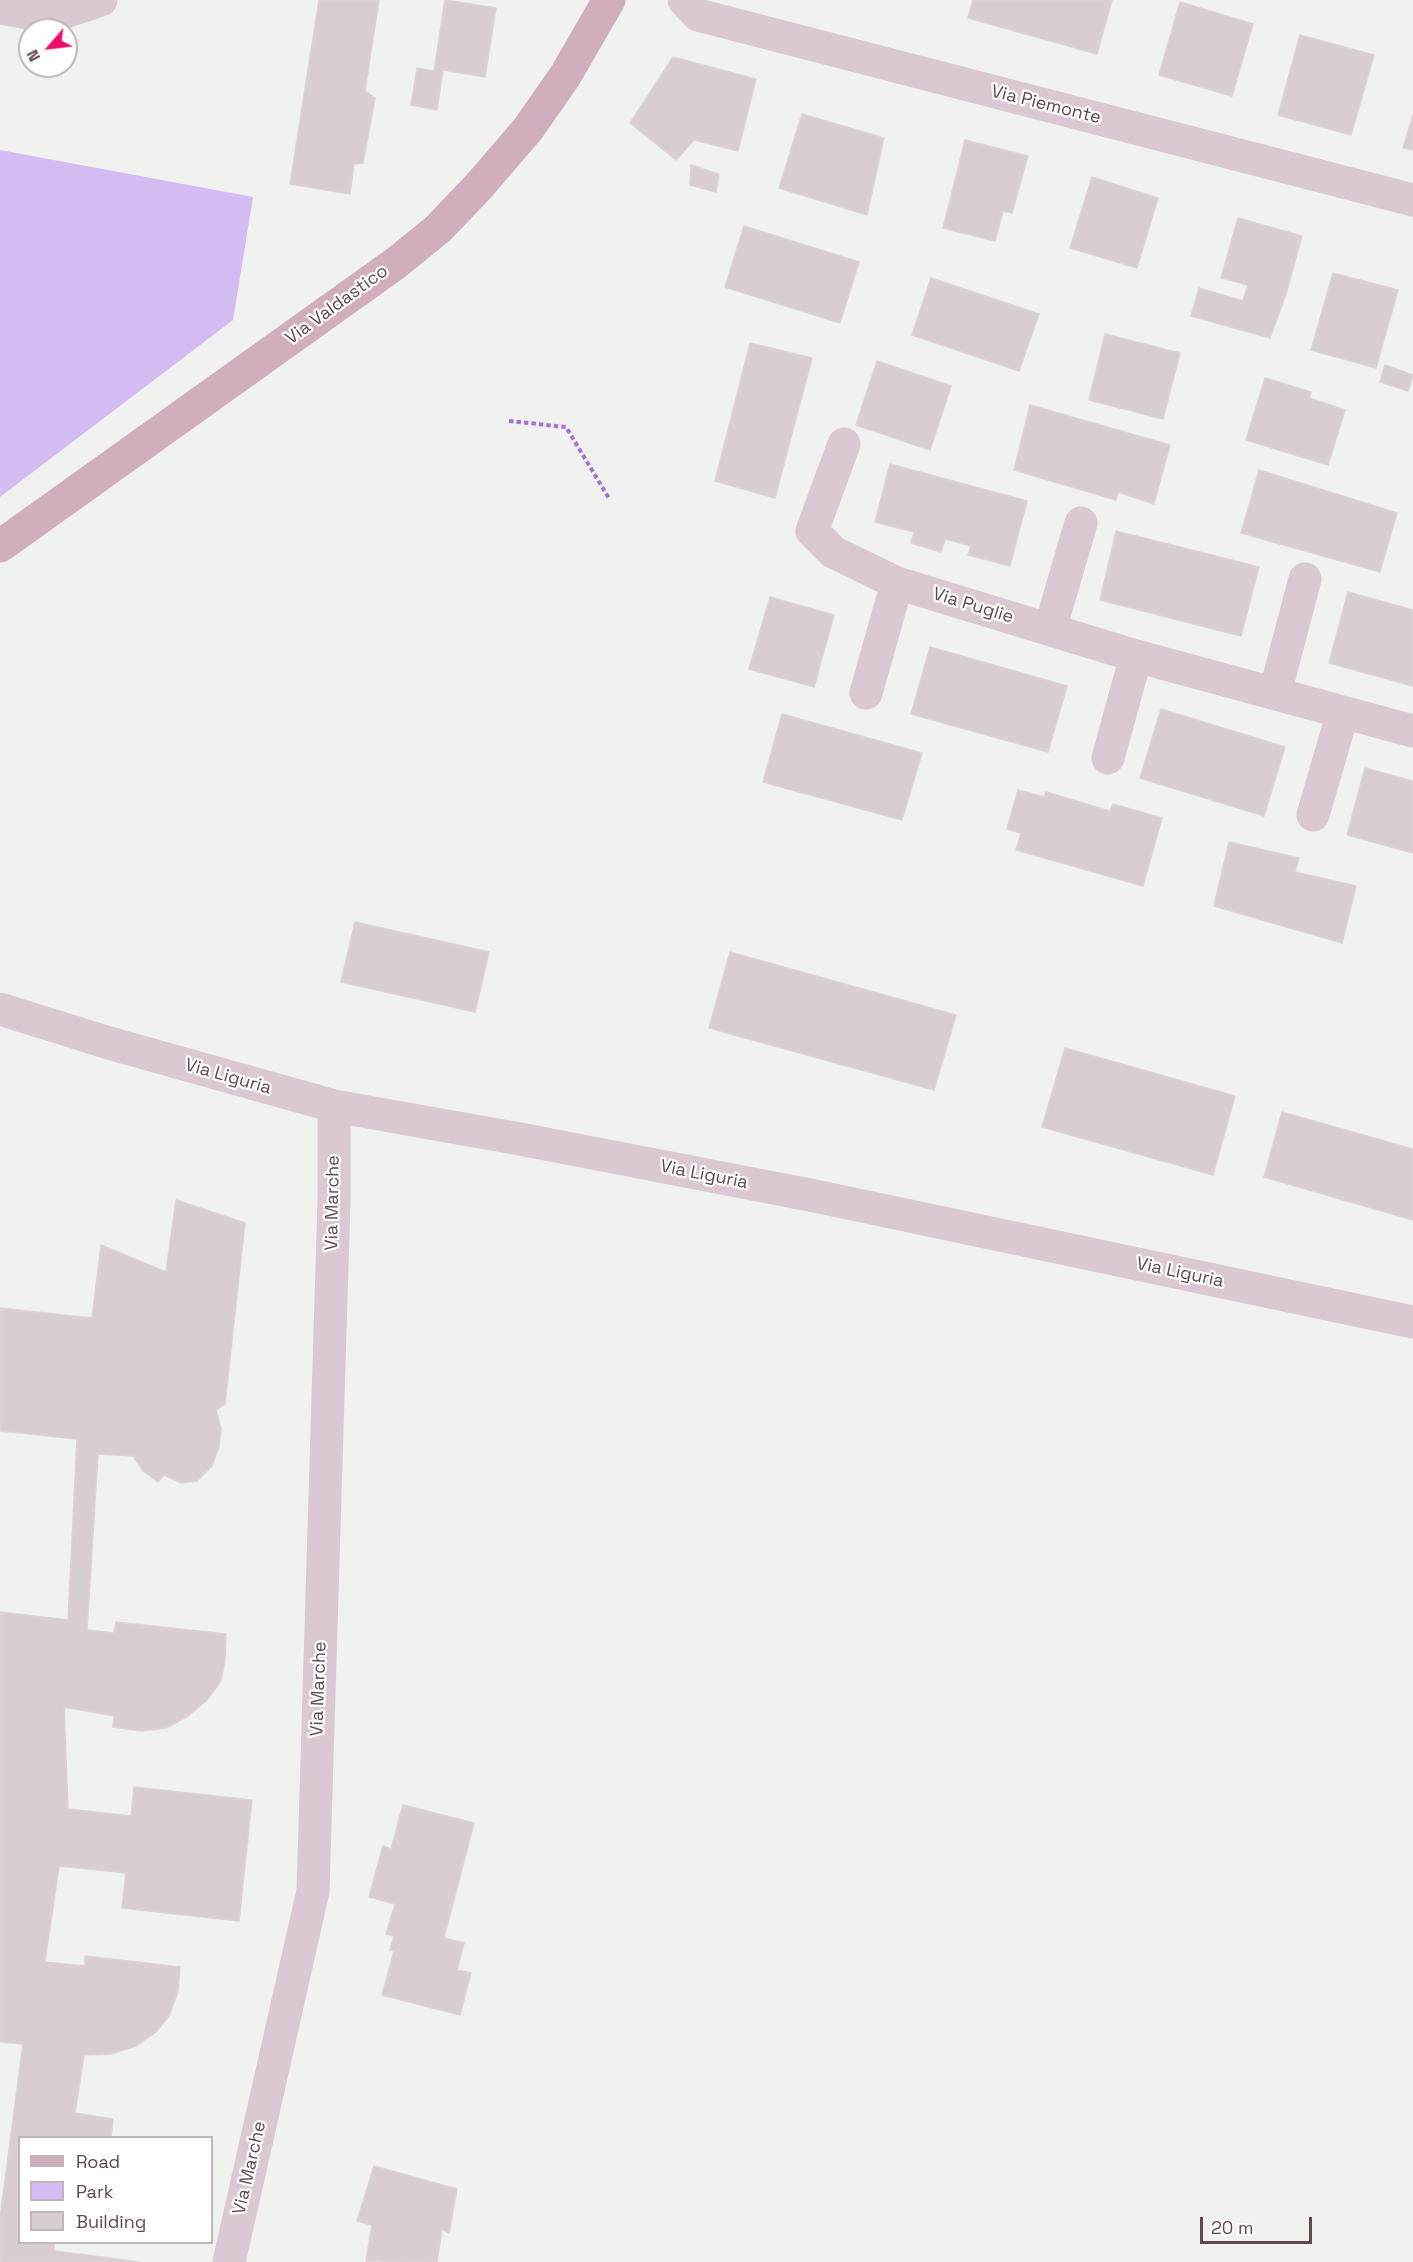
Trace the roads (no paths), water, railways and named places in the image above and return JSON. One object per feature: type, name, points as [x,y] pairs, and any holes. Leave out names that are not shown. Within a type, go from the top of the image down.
[{"type":"main road","name":"Via Valdastico","points":[[0,546],[396,263],[438,229],[528,129],[565,76],[609,0]]},
{"type":"street","points":[[0,8],[51,17],[100,0]]},
{"type":"street","name":"Via Piemonte","points":[[684,0],[698,15],[1413,200]]},
{"type":"street","name":"Via Puglie","points":[[844,444],[812,531],[833,552],[897,583],[1136,656],[1413,731]]},
{"type":"street","points":[[1050,629],[1081,523]]},
{"type":"street","points":[[1275,693],[1305,579]]},
{"type":"street","points":[[866,693],[897,583]]},
{"type":"street","points":[[1108,758],[1136,656]]},
{"type":"street","points":[[1313,815],[1343,712]]},
{"type":"street","name":"Via Liguria","points":[[0,1009],[109,1043],[334,1106],[531,1141],[815,1196],[1413,1322]]},
{"type":"street","name":"Via Marche","points":[[229,2262],[313,1891],[334,1213],[334,1106]]}]
